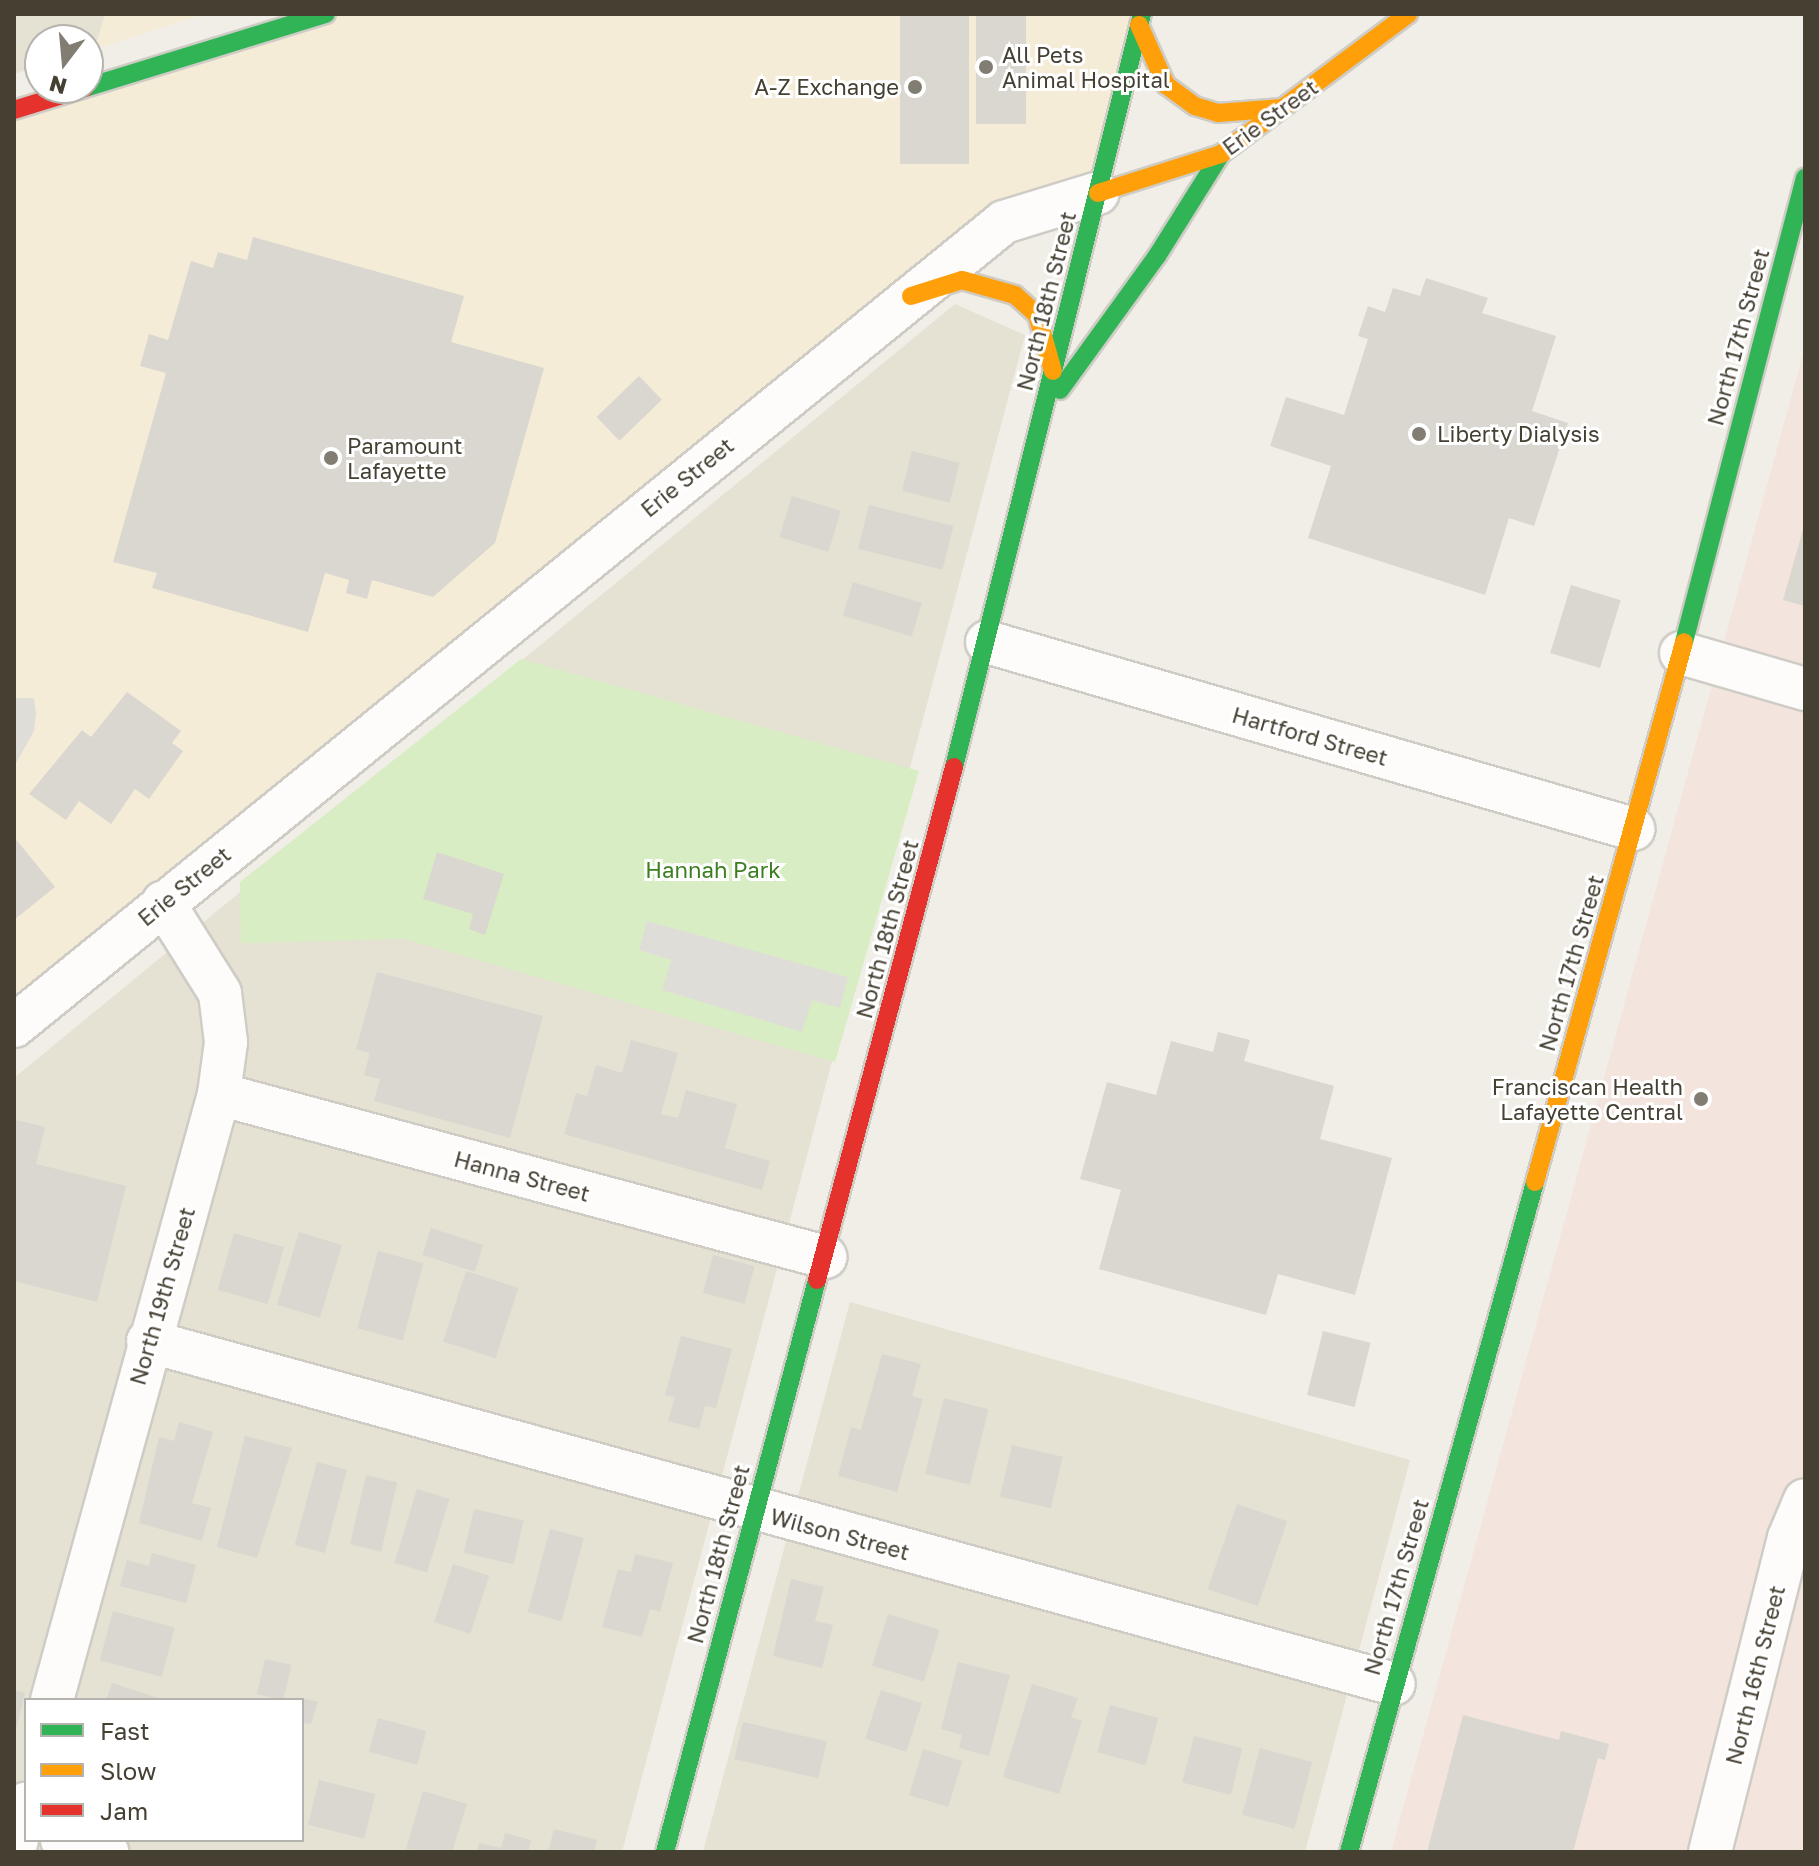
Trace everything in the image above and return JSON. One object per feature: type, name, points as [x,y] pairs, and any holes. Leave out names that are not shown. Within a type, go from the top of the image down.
[{"type":"main road","points":[[104,83],[326,14]]},
{"type":"main road","name":"Erie Street","points":[[1098,193],[1221,154],[1408,14]]},
{"type":"main road","points":[[1141,20],[1166,85],[1195,106],[1218,113],[1282,108]]},
{"type":"main road","name":"North 18th Street","points":[[665,1852],[753,1510],[825,1257],[987,642],[1141,20]]},
{"type":"main road","points":[[14,110],[34,104]]},
{"type":"main road","points":[[1041,418],[1157,256],[1221,154]]},
{"type":"main road","name":"North 17th Street","points":[[1349,1852],[1681,653],[1805,177]]},
{"type":"main road","points":[[911,296],[962,280],[1015,295],[1037,315],[1053,371]]},
{"type":"street","name":"Erie Street","points":[[14,1026],[1004,222],[1098,193]]},
{"type":"street","name":"Hartford Street","points":[[987,642],[1633,829]]},
{"type":"street","points":[[1681,653],[1805,689]]},
{"type":"street","name":"North 19th Street","points":[[53,1698],[148,1341],[219,1094],[226,1042],[220,993],[163,902]]},
{"type":"street","name":"Hanna Street","points":[[219,1094],[825,1257]]},
{"type":"street","name":"Wilson Street","points":[[148,1341],[1394,1684]]},
{"type":"street","name":"North 16th Street","points":[[1710,1852],[1789,1538],[1805,1500]]},
{"type":"street","points":[[70,1842],[107,1852]]},
{"type":"shaded area","points":[[14,14],[105,14],[102,24],[24,24],[24,71],[14,74]]},
{"type":"shaded area","points":[[105,14],[205,14],[104,46],[102,24]]},
{"type":"shaded area","points":[[326,14],[1142,14],[1098,193],[1004,222],[14,1026],[14,110],[34,104],[104,104],[104,82]]},
{"type":"shaded area","points":[[955,304],[1025,335],[622,1852],[14,1852],[14,1078]]},
{"type":"shaded area","name":"Franciscan Health Lafayette Central","points":[[1805,347],[1805,1852],[1391,1852]]},
{"type":"shaded area","points":[[14,698],[34,698],[36,713],[34,731],[14,767]]},
{"type":"shaded area","points":[[647,921],[848,977],[840,1008],[812,1000],[802,1032],[662,990],[671,960],[639,950]]},
{"type":"shaded area","points":[[850,1302],[1410,1460],[1305,1852],[703,1852]]},
{"type":"green space","name":"Hannah Park","points":[[521,659],[919,771],[835,1062],[404,939],[241,943],[240,882]]},
{"type":"building","name":"A-Z Exchange","points":[[900,14],[969,14],[969,164],[900,164]]},
{"type":"building","name":"All Pets Animal Hospital","points":[[976,14],[1026,14],[1026,124],[976,124]]},
{"type":"building","name":"Paramount Lafayette","points":[[253,237],[464,296],[451,342],[544,368],[495,543],[433,597],[372,580],[367,599],[346,593],[349,580],[325,573],[308,632],[152,588],[157,573],[113,562],[166,373],[140,366],[149,334],[168,340],[191,261],[213,268],[218,252],[247,260]]},
{"type":"building","name":"Liberty Dialysis","points":[[1426,278],[1488,298],[1482,313],[1556,336],[1532,411],[1568,423],[1534,526],[1509,518],[1485,595],[1308,538],[1331,466],[1270,446],[1286,397],[1344,415],[1368,339],[1358,336],[1368,306],[1385,312],[1393,288],[1420,296]]},
{"type":"building","points":[[639,376],[662,400],[619,441],[597,417]]},
{"type":"building","points":[[912,451],[960,463],[950,503],[902,491]]},
{"type":"building","points":[[792,496],[841,511],[828,552],[779,537]]},
{"type":"building","points":[[869,505],[953,526],[943,570],[858,549]]},
{"type":"building","points":[[1805,526],[1805,606],[1783,600]]},
{"type":"building","points":[[853,582],[922,603],[912,637],[843,615]]},
{"type":"building","points":[[1571,585],[1621,600],[1600,668],[1550,653]]},
{"type":"building","points":[[127,692],[181,731],[172,743],[183,751],[149,799],[135,789],[111,824],[79,801],[66,820],[29,794],[82,730],[91,737]]},
{"type":"building","points":[[14,837],[55,887],[14,920]]},
{"type":"building","points":[[437,852],[504,874],[485,935],[469,929],[473,914],[423,899]]},
{"type":"building","points":[[377,972],[543,1016],[510,1138],[374,1101],[380,1079],[364,1075],[370,1053],[356,1049]]},
{"type":"building","points":[[1218,1032],[1250,1040],[1244,1061],[1334,1086],[1320,1139],[1392,1158],[1355,1295],[1278,1274],[1266,1315],[1099,1269],[1121,1190],[1080,1179],[1107,1082],[1156,1095],[1171,1041],[1213,1052]]},
{"type":"building","points":[[631,1040],[678,1053],[661,1114],[678,1118],[686,1090],[737,1104],[725,1148],[770,1161],[762,1190],[564,1134],[576,1093],[587,1096],[596,1065],[622,1073]]},
{"type":"building","points":[[16,1120],[45,1127],[36,1164],[126,1186],[97,1302],[14,1281]]},
{"type":"building","points":[[431,1228],[483,1245],[475,1272],[422,1255]]},
{"type":"building","points":[[299,1232],[342,1245],[320,1318],[277,1305]]},
{"type":"building","points":[[234,1233],[284,1247],[268,1304],[218,1290]]},
{"type":"building","points":[[378,1251],[423,1263],[403,1340],[357,1328]]},
{"type":"building","points":[[713,1255],[755,1266],[744,1304],[703,1293]]},
{"type":"building","points":[[466,1271],[518,1288],[495,1358],[443,1341]]},
{"type":"building","points":[[1323,1331],[1371,1343],[1355,1407],[1307,1395]]},
{"type":"building","points":[[681,1336],[732,1349],[716,1408],[705,1406],[699,1429],[668,1421],[675,1397],[665,1395]]},
{"type":"building","points":[[882,1354],[921,1364],[912,1396],[923,1399],[897,1492],[838,1476],[851,1427],[861,1430]]},
{"type":"building","points":[[944,1398],[989,1409],[970,1485],[925,1474]]},
{"type":"building","points":[[179,1422],[213,1432],[192,1503],[211,1508],[202,1541],[139,1523],[159,1437],[174,1441]]},
{"type":"building","points":[[245,1436],[292,1448],[257,1558],[217,1547]]},
{"type":"building","points":[[1012,1445],[1063,1457],[1051,1508],[1000,1497]]},
{"type":"building","points":[[317,1462],[347,1470],[325,1553],[295,1545]]},
{"type":"building","points":[[366,1475],[397,1482],[381,1551],[350,1544]]},
{"type":"building","points":[[417,1489],[450,1499],[427,1573],[394,1563]]},
{"type":"building","points":[[1237,1504],[1287,1521],[1258,1606],[1208,1589]]},
{"type":"building","points":[[474,1509],[524,1520],[514,1564],[464,1553]]},
{"type":"building","points":[[550,1529],[584,1538],[562,1621],[528,1612]]},
{"type":"building","points":[[152,1553],[196,1565],[186,1603],[120,1586],[127,1560],[149,1566]]},
{"type":"building","points":[[635,1554],[673,1563],[660,1612],[650,1609],[642,1637],[602,1627],[618,1569],[631,1572]]},
{"type":"building","points":[[453,1564],[489,1576],[470,1634],[434,1622]]},
{"type":"building","points":[[791,1579],[824,1587],[815,1621],[833,1625],[822,1668],[773,1656]]},
{"type":"building","points":[[113,1611],[175,1628],[162,1677],[100,1660]]},
{"type":"building","points":[[888,1614],[940,1630],[924,1681],[872,1666]]},
{"type":"building","points":[[265,1659],[291,1665],[284,1698],[257,1694]]},
{"type":"building","points":[[958,1662],[1010,1675],[989,1756],[959,1748],[962,1735],[941,1729]]},
{"type":"building","points":[[112,1683],[158,1698],[107,1698]]},
{"type":"building","points":[[1032,1684],[1078,1698],[1071,1717],[1082,1721],[1059,1794],[1003,1777]]},
{"type":"building","points":[[14,1690],[25,1693],[15,1733],[14,1733]]},
{"type":"building","points":[[881,1690],[922,1703],[906,1752],[865,1739]]},
{"type":"building","points":[[304,1698],[318,1702],[311,1724],[304,1723]]},
{"type":"building","points":[[1110,1705],[1158,1718],[1146,1765],[1097,1752]]},
{"type":"building","points":[[1463,1715],[1559,1740],[1561,1731],[1609,1744],[1605,1760],[1598,1758],[1573,1852],[1427,1852]]},
{"type":"building","points":[[378,1718],[426,1731],[417,1765],[369,1752]]},
{"type":"building","points":[[743,1722],[827,1741],[818,1778],[734,1759]]},
{"type":"building","points":[[1194,1736],[1243,1748],[1231,1795],[1182,1783]]},
{"type":"building","points":[[1260,1748],[1312,1762],[1294,1829],[1242,1815]]},
{"type":"building","points":[[923,1749],[962,1761],[948,1807],[909,1795]]},
{"type":"building","points":[[319,1780],[375,1794],[364,1839],[308,1825]]},
{"type":"building","points":[[423,1791],[467,1804],[452,1852],[406,1849]]},
{"type":"building","points":[[554,1829],[597,1840],[594,1852],[548,1852]]},
{"type":"building","points":[[505,1833],[531,1840],[528,1852],[477,1852],[479,1843],[501,1848]]},
{"type":"traffic: fast","points":[[104,82],[326,14]]},
{"type":"traffic: fast","points":[[954,767],[1142,14]]},
{"type":"traffic: fast","points":[[1060,390],[1157,256],[1221,154]]},
{"type":"traffic: fast","points":[[1684,642],[1805,177]]},
{"type":"traffic: fast","points":[[1349,1852],[1535,1182]]},
{"type":"traffic: fast","points":[[665,1852],[817,1280]]},
{"type":"traffic: slow","points":[[1098,193],[1221,154],[1408,14]]},
{"type":"traffic: slow","points":[[1139,25],[1166,85],[1195,106],[1218,113],[1282,108]]},
{"type":"traffic: slow","points":[[911,296],[962,280],[1015,295],[1037,315],[1053,371]]},
{"type":"traffic: slow","points":[[1535,1182],[1684,642]]},
{"type":"traffic: jam","points":[[14,110],[33,104]]},
{"type":"traffic: jam","points":[[817,1280],[954,767]]},
{"type":"place","name":"All Pets Animal Hospital","points":[[986,67]]},
{"type":"place","name":"A-Z Exchange","points":[[915,87]]},
{"type":"place","name":"Liberty Dialysis","points":[[1419,434]]},
{"type":"place","name":"Paramount Lafayette","points":[[331,458]]},
{"type":"place","name":"Franciscan Health Lafayette Central","points":[[1701,1099]]}]
